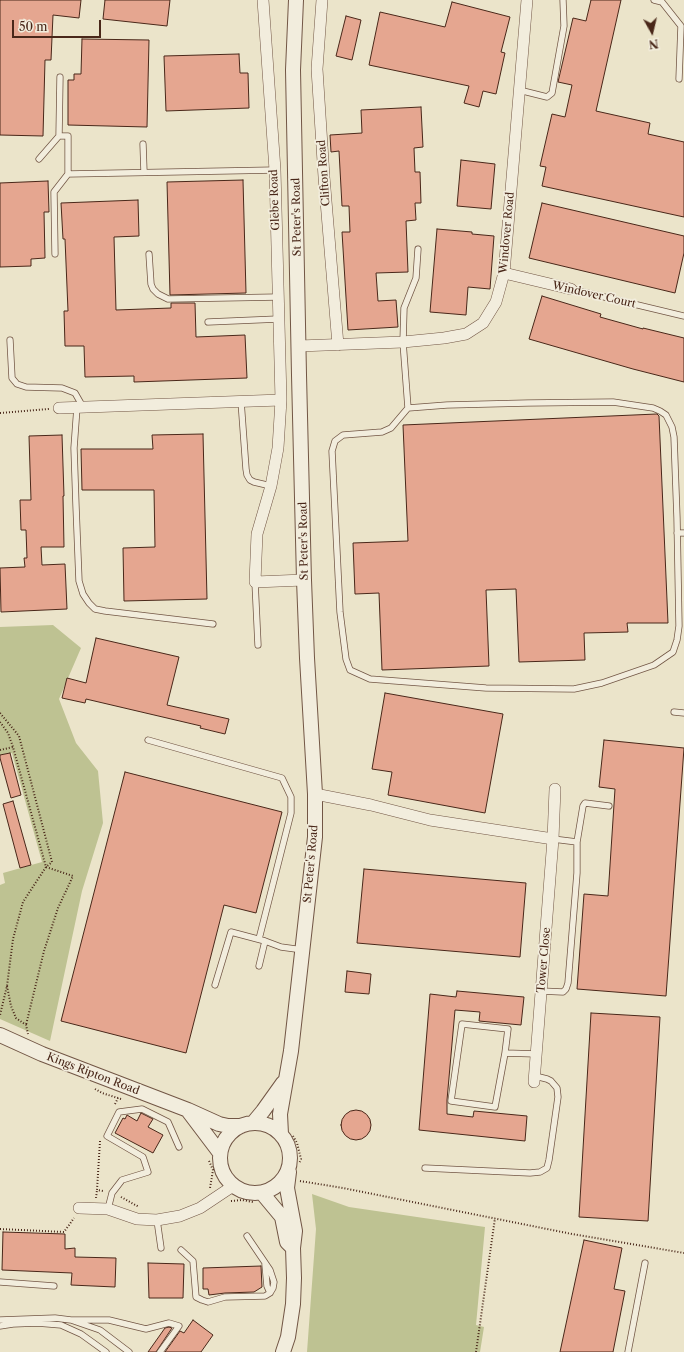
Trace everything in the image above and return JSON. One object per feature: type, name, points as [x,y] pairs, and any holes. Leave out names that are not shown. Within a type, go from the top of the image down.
[{"type":"street","name":"Glebe Road","points":[[255,582],[257,534],[271,486],[278,448],[281,400],[275,170],[263,0]]},
{"type":"street","name":"St Peter's Road","points":[[285,1132],[280,1114],[291,1051],[315,837],[315,794],[304,580],[293,70],[296,0]]},
{"type":"street","name":"Clifton Road","points":[[322,0],[317,68],[324,177],[338,345]]},
{"type":"street","name":"Windover Road","points":[[299,346],[403,342],[466,334],[483,323],[496,302],[504,273],[527,0]]},
{"type":"street","name":"Windover Court","points":[[504,273],[571,289]]},
{"type":"street","points":[[59,408],[281,400]]},
{"type":"street","points":[[255,582],[304,580]]},
{"type":"street","name":"Tower Close","points":[[534,1079],[553,839],[555,789]]},
{"type":"street","points":[[315,794],[371,804],[430,820],[553,839]]},
{"type":"street","name":"Kings Ripton Road","points":[[0,1035],[42,1054],[188,1110],[219,1124],[228,1126],[247,1124]]},
{"type":"street","points":[[214,1154],[234,1130],[247,1124],[263,1111],[286,1079]]},
{"type":"street","points":[[188,1110],[225,1176],[233,1186],[241,1191],[252,1194],[273,1206],[282,1217],[287,1242],[293,1248]]},
{"type":"street","points":[[247,1124],[265,1124],[285,1132],[284,1137],[290,1148],[294,1173],[288,1188],[296,1231],[293,1248],[293,1304],[288,1337],[283,1352]]},
{"type":"street","points":[[260,1198],[294,1173]]},
{"type":"street","points":[[77,1213],[93,1209],[108,1209],[137,1219],[157,1220],[180,1216],[200,1208],[233,1186]]},
{"type":"lane","points":[[519,90],[547,97],[552,93],[564,26],[563,0]]},
{"type":"lane","points":[[654,0],[662,2],[681,26],[679,79]]},
{"type":"lane","points":[[39,158],[59,136],[60,77]]},
{"type":"lane","points":[[55,254],[54,192],[68,174],[68,136],[59,136]]},
{"type":"lane","points":[[143,144],[144,172]]},
{"type":"lane","points":[[68,174],[275,170]]},
{"type":"lane","points":[[408,408],[403,342],[404,308],[416,278],[418,249]]},
{"type":"lane","points":[[149,254],[149,272],[153,289],[158,294],[168,299],[278,297]]},
{"type":"lane","name":"Windover Court","points":[[571,289],[684,316]]},
{"type":"lane","points":[[208,322],[278,319]]},
{"type":"lane","points":[[10,340],[12,378],[17,384],[26,387],[62,388],[75,393],[80,407],[74,448],[76,506],[80,581],[83,594],[89,603],[95,609],[100,610],[213,624]]},
{"type":"lane","points":[[241,401],[247,475],[250,480],[254,482],[271,486]]},
{"type":"lane","points":[[613,402],[653,408],[666,415],[672,427],[674,438],[677,533],[681,603],[677,640],[673,652],[654,665],[602,683],[574,689],[486,688],[370,679],[350,670],[346,659],[340,612],[332,451],[335,441],[343,435],[382,432],[390,428],[408,408],[521,403],[613,402]]},
{"type":"lane","points":[[677,533],[684,533]]},
{"type":"lane","points":[[255,582],[258,645]]},
{"type":"lane","points":[[674,712],[684,713]]},
{"type":"lane","points":[[148,740],[282,778],[291,797],[291,813],[259,939]]},
{"type":"lane","points":[[541,991],[563,992],[568,983],[577,873],[577,842],[583,806],[585,803],[609,806]]},
{"type":"lane","points":[[553,839],[577,842]]},
{"type":"lane","points":[[215,985],[231,932],[259,939],[281,947],[303,950]]},
{"type":"lane","points":[[259,966],[265,941]]},
{"type":"lane","points":[[462,1024],[508,1029],[505,1053],[495,1107],[451,1101],[462,1024]]},
{"type":"lane","points":[[505,1053],[537,1054]]},
{"type":"lane","points":[[425,1168],[530,1173],[540,1172],[547,1168],[558,1097],[557,1088],[547,1079],[534,1079]]},
{"type":"lane","points":[[108,1209],[112,1193],[122,1180],[148,1172],[143,1157],[107,1136],[119,1112],[142,1109],[168,1122],[179,1147]]},
{"type":"lane","points":[[157,1220],[161,1248]]},
{"type":"lane","points":[[181,1250],[193,1261],[196,1297],[208,1302],[225,1297],[264,1296],[270,1293],[274,1282],[270,1270],[247,1236]]},
{"type":"lane","points":[[628,1352],[646,1263]]},
{"type":"lane","points":[[0,1282],[54,1286]]},
{"type":"lane","points":[[0,1320],[55,1318],[71,1320],[110,1320],[146,1329],[169,1323],[179,1326],[160,1352]]},
{"type":"lane","points":[[71,1320],[100,1330],[128,1352]]},
{"type":"lane","points":[[0,1326],[37,1323],[61,1325],[81,1334],[106,1352]]},
{"type":"path","points":[[0,413],[59,408]]},
{"type":"path","points":[[0,713],[19,736],[52,862],[46,866],[23,902],[13,939],[7,986],[0,1015]]},
{"type":"path","points":[[0,722],[8,733],[13,747],[46,866]]},
{"type":"path","points":[[0,750],[13,747]]},
{"type":"path","points":[[29,1037],[26,1025],[44,951],[58,908],[72,876],[46,866]]},
{"type":"path","points":[[7,986],[11,1006],[16,1018],[26,1025]]},
{"type":"path","points":[[95,1089],[102,1093],[126,1100]]},
{"type":"path","points":[[115,1104],[118,1098]]},
{"type":"path","points":[[285,1132],[297,1143],[301,1159],[294,1173],[342,1188],[572,1234],[684,1253]]},
{"type":"path","points":[[93,1209],[93,1202],[96,1201],[100,1136]]},
{"type":"path","points":[[209,1189],[213,1170],[214,1154]]},
{"type":"path","points":[[97,1190],[112,1193],[139,1207]]},
{"type":"path","points":[[226,1202],[260,1198]]},
{"type":"path","points":[[0,1229],[64,1232],[77,1213]]},
{"type":"path","points":[[476,1352],[495,1218]]},
{"type":"green space","points":[[53,625],[81,648],[59,699],[76,743],[98,771],[103,823],[82,891],[50,1041],[0,1019],[0,885],[5,883],[3,873],[42,862],[12,753],[0,755],[0,627]]},
{"type":"green space","points":[[312,1194],[349,1207],[485,1227],[476,1325],[484,1327],[480,1352],[307,1352],[316,1229]]},
{"type":"building","points":[[0,0],[81,0],[79,18],[53,15],[51,60],[45,60],[43,136],[0,135]]},
{"type":"building","points":[[105,0],[170,0],[167,26],[103,19]]},
{"type":"building","points":[[591,0],[621,0],[596,111],[650,123],[648,134],[684,142],[684,217],[542,186],[546,167],[540,166],[552,114],[565,117],[572,85],[558,82],[573,18],[586,21]]},
{"type":"building","points":[[452,2],[510,17],[501,52],[505,53],[496,94],[483,91],[479,107],[464,103],[469,86],[369,65],[380,12],[445,27]]},
{"type":"building","points":[[346,16],[361,20],[352,60],[336,56]]},
{"type":"building","points":[[82,39],[149,40],[147,127],[68,125],[68,80],[74,80],[74,74],[81,74]]},
{"type":"building","points":[[239,54],[240,73],[248,73],[249,108],[166,111],[164,56]]},
{"type":"building","points":[[421,107],[423,147],[414,148],[415,172],[420,172],[421,203],[415,203],[416,220],[406,221],[408,272],[376,273],[378,301],[396,300],[398,327],[348,330],[342,232],[350,232],[349,206],[342,206],[339,151],[331,152],[330,135],[362,133],[361,110]]},
{"type":"building","points":[[461,160],[495,164],[491,209],[457,206]]},
{"type":"building","points":[[243,180],[246,293],[170,295],[167,182]]},
{"type":"building","points":[[48,181],[49,212],[44,212],[45,258],[31,259],[31,266],[0,267],[0,183]]},
{"type":"building","points":[[138,200],[139,236],[114,237],[116,310],[171,308],[171,303],[195,303],[196,337],[245,335],[247,378],[134,382],[134,376],[85,377],[84,346],[65,346],[64,311],[68,311],[65,239],[63,239],[61,203]]},
{"type":"building","points":[[542,203],[684,236],[684,253],[675,293],[529,258]]},
{"type":"building","points":[[437,229],[472,232],[472,234],[494,236],[490,289],[468,287],[466,315],[430,312]]},
{"type":"building","points":[[542,296],[601,314],[600,317],[643,329],[684,338],[684,382],[529,339]]},
{"type":"building","points":[[657,414],[659,416],[668,623],[627,623],[628,632],[584,633],[585,660],[519,662],[516,589],[486,590],[489,666],[382,670],[379,593],[355,594],[353,543],[408,541],[403,425]]},
{"type":"building","points":[[203,434],[207,599],[124,601],[123,548],[155,547],[154,490],[82,490],[81,449],[153,449],[152,435]]},
{"type":"building","points":[[62,435],[64,547],[41,547],[42,565],[65,564],[67,609],[1,612],[0,568],[25,567],[24,558],[27,558],[26,530],[21,530],[20,500],[31,500],[29,436]]},
{"type":"building","points":[[96,638],[179,657],[167,705],[229,719],[225,734],[200,728],[201,726],[86,699],[85,703],[62,698],[67,678],[86,683]]},
{"type":"building","points":[[385,693],[503,714],[485,813],[388,795],[392,772],[372,769]]},
{"type":"building","points":[[604,740],[684,748],[666,996],[577,989],[584,894],[608,896],[615,789],[599,787]]},
{"type":"building","points":[[10,753],[21,795],[11,798],[0,758],[0,755]]},
{"type":"building","points":[[125,772],[282,812],[256,913],[224,905],[186,1053],[61,1021]]},
{"type":"building","points":[[13,801],[31,865],[20,868],[3,804]]},
{"type":"building","points":[[364,869],[526,883],[520,957],[357,943]]},
{"type":"building","points":[[347,971],[371,974],[369,994],[345,992]]},
{"type":"building","points":[[457,991],[524,997],[521,1025],[479,1021],[480,1012],[455,1010],[447,1114],[473,1117],[474,1111],[527,1116],[525,1141],[419,1130],[430,994],[456,997]]},
{"type":"building","points":[[591,1013],[660,1017],[648,1221],[579,1217]]},
{"type":"building","points":[[356,1110],[367,1114],[371,1125],[367,1136],[356,1140],[345,1136],[341,1125],[345,1114]]},
{"type":"building","points":[[141,1113],[153,1119],[148,1127],[163,1135],[153,1153],[115,1133],[123,1118],[125,1119],[127,1115],[137,1121]]},
{"type":"building","points":[[3,1232],[65,1234],[65,1249],[75,1248],[75,1257],[116,1258],[115,1287],[71,1285],[72,1273],[2,1270]]},
{"type":"building","points":[[584,1240],[622,1248],[614,1289],[625,1291],[613,1352],[560,1352]]},
{"type":"building","points":[[148,1263],[184,1264],[183,1298],[149,1298]]},
{"type":"building","points":[[261,1266],[262,1287],[254,1292],[209,1295],[208,1289],[203,1289],[203,1268]]},
{"type":"building","points":[[193,1320],[213,1335],[201,1352],[165,1352],[180,1331],[184,1333]]},
{"type":"building","points":[[165,1328],[172,1328],[156,1352],[148,1352]]}]
